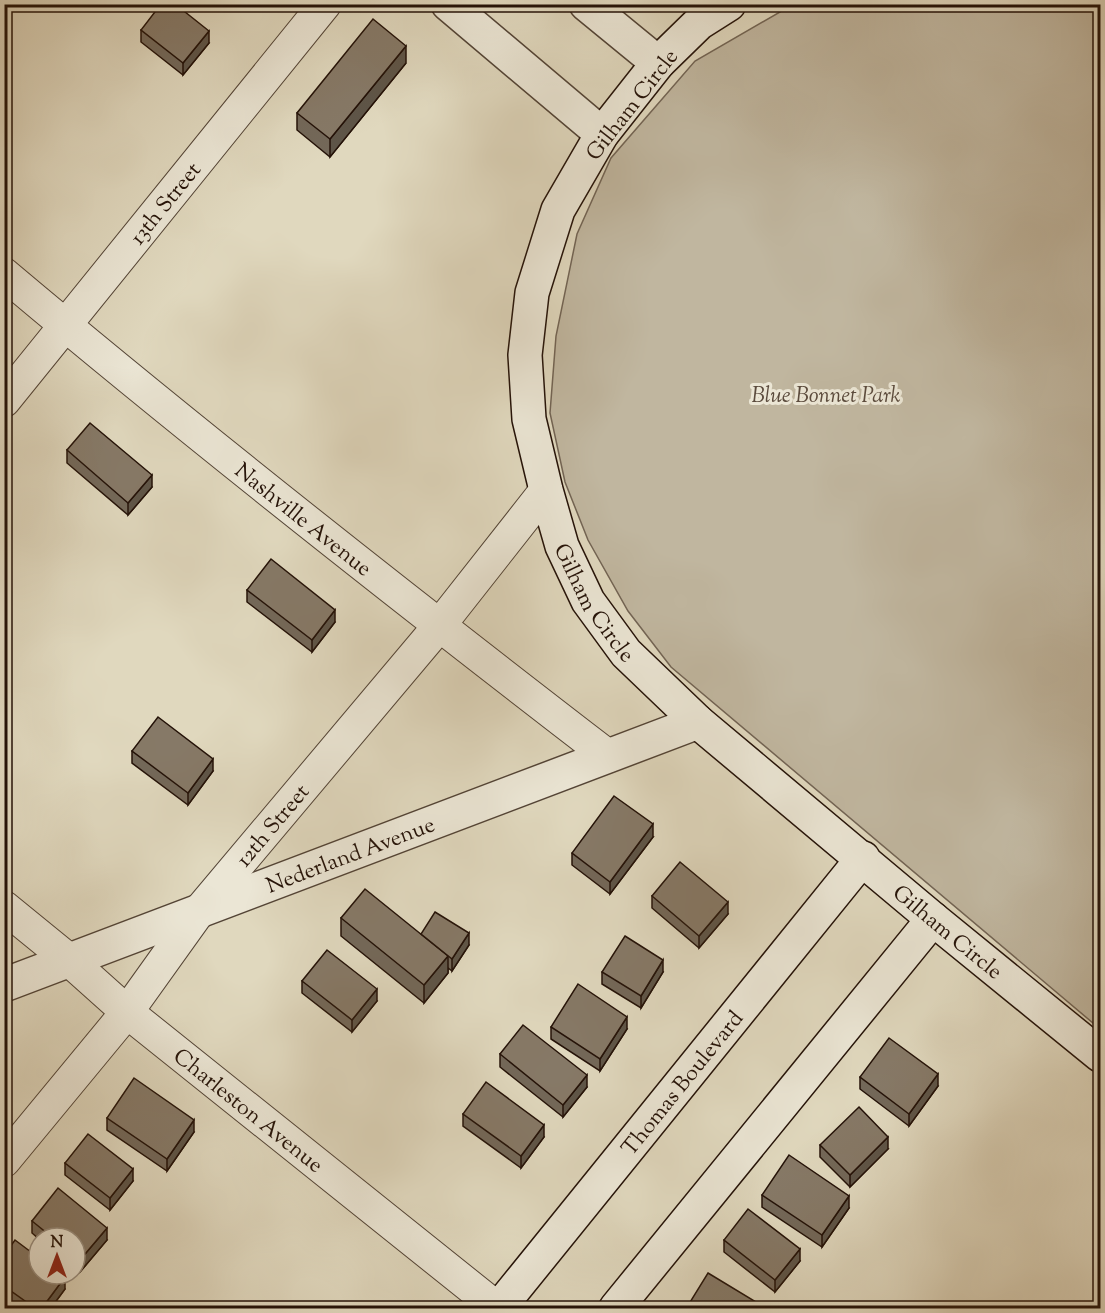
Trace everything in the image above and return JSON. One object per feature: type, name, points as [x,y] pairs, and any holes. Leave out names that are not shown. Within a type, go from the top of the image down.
[{"type":"main road","points":[[448,4],[602,134]]},
{"type":"main road","points":[[586,4],[658,63]]},
{"type":"main road","name":"Gilham Circle","points":[[729,4],[699,23],[658,63],[602,134],[558,210],[532,293],[525,355],[529,419],[562,546],[588,601],[626,653],[698,722],[933,919],[1101,1055]]},
{"type":"main road","name":"Nederland Avenue","points":[[4,985],[698,722]]},
{"type":"main road","name":"Thomas Boulevard","points":[[498,1308],[863,858]]},
{"type":"main road","points":[[616,1308],[933,919]]},
{"type":"street","name":"13th Street","points":[[4,401],[325,4]]},
{"type":"street","name":"Nashville Avenue","points":[[4,274],[439,626],[608,756]]},
{"type":"street","name":"12th Street","points":[[4,1161],[127,1012],[200,910],[439,626],[546,490]]},
{"type":"street","name":"Charleston Avenue","points":[[4,907],[69,960],[127,1012],[498,1308]]},
{"type":"green space","name":"Blue Bonnet Park","points":[[792,5],[1100,5],[1100,1029],[671,667],[628,611],[588,540],[565,482],[550,413],[556,336],[577,234],[611,158],[695,61]]},
{"type":"building","points":[[161,4],[175,4],[209,31],[183,63],[141,30]]},
{"type":"building","points":[[373,19],[406,46],[330,139],[297,113]]},
{"type":"building","points":[[90,423],[152,475],[128,503],[67,450]]},
{"type":"building","points":[[271,559],[335,610],[312,640],[247,590]]},
{"type":"building","points":[[158,717],[213,759],[188,793],[132,751]]},
{"type":"building","points":[[614,796],[653,824],[610,882],[572,853]]},
{"type":"building","points":[[680,862],[728,902],[699,936],[652,896]]},
{"type":"building","points":[[365,889],[448,956],[424,985],[341,918]]},
{"type":"building","points":[[435,912],[469,933],[452,959],[421,934]]},
{"type":"building","points":[[625,936],[663,960],[641,996],[602,972]]},
{"type":"building","points":[[327,950],[377,989],[352,1020],[302,981]]},
{"type":"building","points":[[578,984],[627,1017],[600,1059],[551,1027]]},
{"type":"building","points":[[523,1025],[587,1075],[563,1105],[500,1054]]},
{"type":"building","points":[[889,1038],[938,1074],[909,1114],[860,1077]]},
{"type":"building","points":[[134,1078],[194,1120],[167,1159],[107,1118]]},
{"type":"building","points":[[486,1082],[544,1125],[521,1156],[463,1114]]},
{"type":"building","points":[[859,1107],[888,1137],[850,1175],[820,1145]]},
{"type":"building","points":[[88,1134],[133,1169],[110,1198],[65,1163]]},
{"type":"building","points":[[789,1155],[849,1196],[822,1235],[762,1195]]},
{"type":"building","points":[[58,1188],[107,1228],[87,1252],[87,1226],[38,1226],[32,1221]]},
{"type":"building","points":[[748,1209],[800,1249],[775,1280],[724,1240]]},
{"type":"building","points":[[15,1240],[27,1249],[27,1286],[58,1286],[42,1308],[35,1308],[4,1286],[4,1255]]},
{"type":"building","points":[[708,1273],[766,1308],[687,1307]]}]
